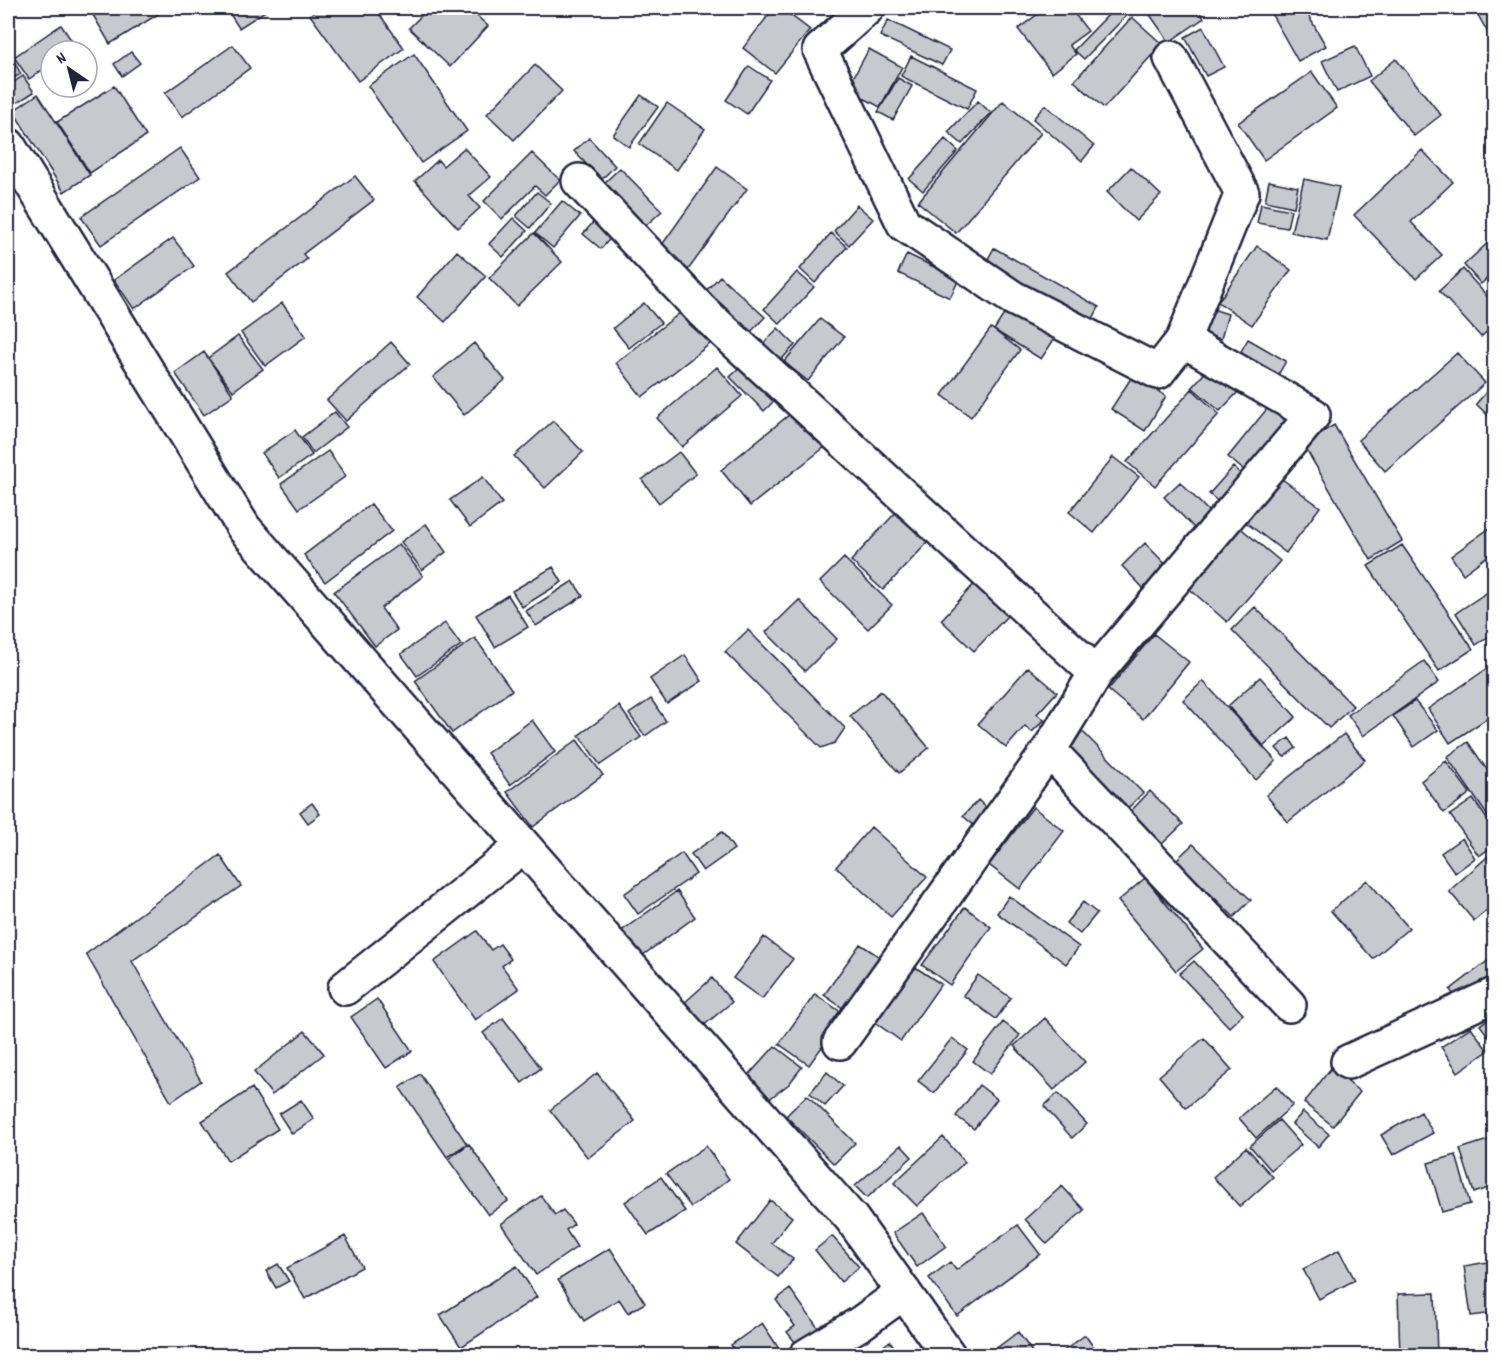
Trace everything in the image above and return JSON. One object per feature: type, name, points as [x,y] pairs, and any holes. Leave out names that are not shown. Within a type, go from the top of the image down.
[{"type":"street","points":[[867,8],[820,50],[904,224],[1013,298],[1158,372],[1183,340],[1242,193],[1171,58]]},
{"type":"street","points":[[8,145],[244,528],[852,1219],[949,1356]]},
{"type":"street","points":[[579,180],[702,310],[1096,673]]},
{"type":"street","points":[[840,1042],[1049,750],[1096,673],[1313,415],[1183,340]]},
{"type":"street","points":[[1049,750],[1288,1005]]},
{"type":"street","points":[[345,988],[523,846]]},
{"type":"street","points":[[1348,1062],[1494,995]]},
{"type":"street","points":[[806,1356],[861,1323],[904,1292]]},
{"type":"building","points":[[105,8],[168,8],[110,44],[93,15]]},
{"type":"building","points":[[226,8],[270,8],[239,28]]},
{"type":"building","points":[[320,8],[375,8],[404,48],[358,81],[310,15]]},
{"type":"building","points":[[429,8],[468,8],[488,26],[450,67],[409,28]]},
{"type":"building","points":[[774,8],[781,8],[810,30],[775,73],[743,48]]},
{"type":"building","points":[[1046,8],[1070,8],[1088,31],[1069,45],[1076,54],[1052,73],[1018,29]]},
{"type":"building","points":[[1115,8],[1125,8],[1130,12],[1084,59],[1074,50]]},
{"type":"building","points":[[1197,8],[1204,18],[1169,42],[1146,9]]},
{"type":"building","points":[[1284,8],[1304,8],[1326,46],[1298,61],[1272,15]]},
{"type":"building","points":[[1494,8],[1494,44],[1478,15]]},
{"type":"building","points":[[1132,17],[1162,44],[1104,108],[1074,81]]},
{"type":"building","points":[[888,20],[950,50],[942,65],[880,36]]},
{"type":"building","points":[[61,25],[71,39],[40,39]]},
{"type":"building","points":[[1203,27],[1224,67],[1206,76],[1185,37]]},
{"type":"building","points":[[39,40],[39,72],[29,79],[14,57]]},
{"type":"building","points":[[233,45],[250,68],[182,117],[165,93]]},
{"type":"building","points":[[1355,46],[1370,76],[1337,92],[1322,61]]},
{"type":"building","points":[[869,49],[902,67],[880,107],[847,89]]},
{"type":"building","points":[[8,51],[21,74],[8,81]]},
{"type":"building","points":[[131,52],[140,63],[122,76],[114,64]]},
{"type":"building","points":[[414,54],[467,131],[421,163],[368,86]]},
{"type":"building","points":[[911,56],[977,89],[967,109],[901,76]]},
{"type":"building","points":[[1396,59],[1441,115],[1414,136],[1369,81]]},
{"type":"building","points":[[535,65],[562,91],[514,140],[487,114]]},
{"type":"building","points":[[749,66],[770,80],[747,114],[726,100]]},
{"type":"building","points":[[1312,72],[1337,108],[1264,160],[1238,123]]},
{"type":"building","points":[[23,76],[34,92],[15,104],[8,93],[8,86]]},
{"type":"building","points":[[898,78],[912,86],[893,120],[878,112]]},
{"type":"building","points":[[114,86],[146,136],[90,173],[57,122],[93,99],[99,99],[99,95]]},
{"type":"building","points":[[38,94],[39,99],[41,99],[90,175],[64,192],[13,111]]},
{"type":"building","points":[[641,95],[658,107],[629,147],[613,135]]},
{"type":"building","points":[[978,101],[991,113],[962,144],[948,132]]},
{"type":"building","points":[[1003,101],[1041,133],[956,233],[918,202]]},
{"type":"building","points":[[667,103],[705,129],[677,170],[639,144]]},
{"type":"building","points":[[1045,105],[1094,146],[1082,161],[1033,119]]},
{"type":"building","points":[[589,138],[615,166],[601,180],[574,151]]},
{"type":"building","points":[[945,139],[958,151],[923,191],[909,179]]},
{"type":"building","points":[[180,148],[200,177],[101,245],[81,217]]},
{"type":"building","points":[[464,148],[491,177],[469,196],[480,208],[458,228],[415,181],[438,160],[443,166]]},
{"type":"building","points":[[1422,150],[1453,182],[1411,222],[1442,255],[1416,279],[1354,215]]},
{"type":"building","points":[[532,153],[560,180],[545,195],[535,186],[502,219],[484,201]]},
{"type":"building","points":[[717,167],[747,189],[688,270],[659,249]]},
{"type":"building","points":[[1131,167],[1161,195],[1136,221],[1107,192]]},
{"type":"building","points":[[620,168],[662,211],[643,228],[602,185]]},
{"type":"building","points":[[355,176],[374,200],[303,254],[307,259],[251,302],[228,272]]},
{"type":"building","points":[[1304,179],[1339,187],[1327,240],[1291,232]]},
{"type":"building","points":[[1269,181],[1298,187],[1294,207],[1265,201]]},
{"type":"building","points":[[537,192],[551,203],[530,228],[516,216]]},
{"type":"building","points":[[562,201],[580,216],[553,248],[535,233]]},
{"type":"building","points":[[1261,204],[1291,210],[1287,228],[1257,223]]},
{"type":"building","points":[[857,205],[873,219],[849,245],[834,231]]},
{"type":"building","points":[[513,218],[527,231],[503,257],[489,244]]},
{"type":"building","points":[[596,219],[613,235],[601,249],[583,234]]},
{"type":"building","points":[[534,233],[562,262],[517,306],[489,278]]},
{"type":"building","points":[[831,233],[847,247],[815,283],[800,269]]},
{"type":"building","points":[[1494,237],[1494,272],[1481,284],[1464,265]]},
{"type":"building","points":[[173,238],[194,266],[134,309],[114,280]]},
{"type":"building","points":[[1257,246],[1291,270],[1252,325],[1218,302]]},
{"type":"building","points":[[994,248],[1099,307],[1088,328],[983,268]]},
{"type":"building","points":[[457,251],[486,276],[445,322],[417,297]]},
{"type":"building","points":[[907,254],[959,279],[950,298],[898,273]]},
{"type":"building","points":[[1463,269],[1494,304],[1494,325],[1481,337],[1439,291]]},
{"type":"building","points":[[797,272],[814,287],[780,324],[764,309]]},
{"type":"building","points":[[720,276],[765,317],[747,336],[702,295]]},
{"type":"building","points":[[282,303],[306,336],[265,366],[241,333]]},
{"type":"building","points":[[644,303],[661,323],[629,348],[613,328]]},
{"type":"building","points":[[1010,305],[1057,335],[1041,359],[994,330]]},
{"type":"building","points":[[1206,307],[1228,314],[1221,339],[1198,333]]},
{"type":"building","points":[[685,309],[711,343],[642,397],[616,363]]},
{"type":"building","points":[[820,319],[844,337],[808,381],[784,362]]},
{"type":"building","points":[[778,328],[795,345],[780,361],[762,345]]},
{"type":"building","points":[[991,328],[1020,350],[971,417],[942,395]]},
{"type":"building","points":[[238,336],[263,369],[233,391],[208,358]]},
{"type":"building","points":[[1248,339],[1286,361],[1274,382],[1236,360]]},
{"type":"building","points":[[391,342],[410,364],[346,421],[327,400]]},
{"type":"building","points":[[474,343],[505,380],[464,415],[433,377]]},
{"type":"building","points":[[204,352],[233,395],[204,415],[175,373]]},
{"type":"building","points":[[1457,353],[1485,383],[1385,471],[1358,440]]},
{"type":"building","points":[[749,359],[782,393],[764,411],[730,377]]},
{"type":"building","points":[[717,367],[742,396],[682,447],[657,418]]},
{"type":"building","points":[[1210,367],[1238,392],[1220,411],[1192,387]]},
{"type":"building","points":[[1133,375],[1166,396],[1145,431],[1111,409]]},
{"type":"building","points":[[1494,383],[1494,421],[1476,404]]},
{"type":"building","points":[[1192,389],[1219,414],[1155,486],[1127,462]]},
{"type":"building","points":[[1270,405],[1295,426],[1253,478],[1228,457]]},
{"type":"building","points":[[800,406],[830,443],[750,506],[721,470]]},
{"type":"building","points":[[335,412],[347,427],[313,453],[302,437]]},
{"type":"building","points":[[553,421],[583,452],[545,488],[514,456]]},
{"type":"building","points":[[1334,425],[1402,541],[1371,560],[1303,444]]},
{"type":"building","points":[[295,430],[312,455],[279,478],[262,453]]},
{"type":"building","points":[[328,451],[346,476],[299,509],[281,484]]},
{"type":"building","points":[[679,452],[696,474],[659,503],[642,480]]},
{"type":"building","points":[[1113,457],[1139,477],[1094,533],[1069,512]]},
{"type":"building","points":[[1233,467],[1244,477],[1220,503],[1209,494]]},
{"type":"building","points":[[1278,476],[1320,507],[1286,553],[1244,521]]},
{"type":"building","points":[[483,477],[502,503],[470,527],[450,500]]},
{"type":"building","points":[[1180,482],[1215,518],[1199,533],[1164,497]]},
{"type":"building","points":[[371,504],[392,531],[325,582],[304,555]]},
{"type":"building","points":[[897,511],[929,541],[883,590],[851,561]]},
{"type":"building","points":[[426,524],[446,552],[422,570],[401,542]]},
{"type":"building","points":[[1237,525],[1280,561],[1227,622],[1185,585]]},
{"type":"building","points":[[1494,525],[1494,551],[1463,574],[1451,556]]},
{"type":"building","points":[[1145,543],[1172,571],[1148,593],[1122,566]]},
{"type":"building","points":[[399,544],[423,576],[381,608],[397,630],[375,646],[334,592]]},
{"type":"building","points":[[1402,545],[1473,649],[1439,671],[1368,566]]},
{"type":"building","points":[[844,558],[892,605],[868,629],[820,582]]},
{"type":"building","points":[[553,567],[562,582],[522,607],[512,591]]},
{"type":"building","points":[[573,581],[583,596],[536,626],[526,611]]},
{"type":"building","points":[[976,582],[1009,614],[974,651],[941,620]]},
{"type":"building","points":[[1486,593],[1494,607],[1494,633],[1476,645],[1456,613]]},
{"type":"building","points":[[508,595],[528,627],[495,647],[476,615]]},
{"type":"building","points":[[799,600],[837,639],[805,671],[766,632]]},
{"type":"building","points":[[1255,607],[1353,706],[1329,728],[1232,630]]},
{"type":"building","points":[[445,623],[461,645],[417,676],[401,654]]},
{"type":"building","points":[[748,630],[845,728],[835,743],[821,748],[725,652]]},
{"type":"building","points":[[1154,634],[1189,662],[1143,719],[1108,690]]},
{"type":"building","points":[[475,638],[512,690],[452,733],[415,681]]},
{"type":"building","points":[[685,655],[702,681],[667,704],[650,679]]},
{"type":"building","points":[[1424,661],[1439,682],[1363,736],[1348,715]]},
{"type":"building","points":[[1028,667],[1057,692],[1037,714],[1044,720],[1032,732],[1025,726],[1006,748],[978,724]]},
{"type":"building","points":[[1488,668],[1494,678],[1494,714],[1450,743],[1428,709]]},
{"type":"building","points":[[1260,677],[1296,717],[1264,746],[1228,706]]},
{"type":"building","points":[[1203,681],[1276,761],[1256,780],[1183,700]]},
{"type":"building","points":[[881,691],[929,748],[899,773],[850,716]]},
{"type":"building","points":[[651,699],[666,721],[645,736],[629,714]]},
{"type":"building","points":[[1415,701],[1438,730],[1414,747],[1393,716]]},
{"type":"building","points":[[619,706],[641,737],[600,765],[579,735]]},
{"type":"building","points":[[532,720],[555,752],[510,785],[487,753]]},
{"type":"building","points":[[1083,732],[1143,793],[1127,809],[1067,748]]},
{"type":"building","points":[[1344,734],[1365,760],[1288,822],[1266,795]]},
{"type":"building","points":[[1289,738],[1296,748],[1284,757],[1276,748]]},
{"type":"building","points":[[577,740],[603,775],[533,827],[507,792]]},
{"type":"building","points":[[1468,742],[1494,780],[1494,825],[1447,757]]},
{"type":"building","points":[[1446,761],[1470,793],[1444,813],[1421,781]]},
{"type":"building","points":[[1150,791],[1183,824],[1162,844],[1130,812]]},
{"type":"building","points":[[1473,799],[1494,829],[1494,845],[1479,856],[1450,815]]},
{"type":"building","points":[[978,800],[991,812],[977,828],[963,816]]},
{"type":"building","points":[[312,803],[320,814],[308,823],[300,812]]},
{"type":"building","points":[[1033,807],[1064,831],[1020,889],[989,865]]},
{"type":"building","points":[[871,827],[927,877],[891,917],[836,867]]},
{"type":"building","points":[[722,832],[734,849],[703,871],[691,854]]},
{"type":"building","points":[[1462,838],[1475,858],[1455,873],[1441,853]]},
{"type":"building","points":[[1193,844],[1251,900],[1234,917],[1176,860]]},
{"type":"building","points":[[1494,851],[1494,904],[1474,921],[1449,891]]},
{"type":"building","points":[[682,853],[696,874],[638,914],[624,894]]},
{"type":"building","points":[[220,855],[241,886],[132,961],[201,1081],[171,1102],[86,954]]},
{"type":"building","points":[[1145,878],[1203,949],[1176,971],[1118,901]]},
{"type":"building","points":[[1367,880],[1409,928],[1373,959],[1331,911]]},
{"type":"building","points":[[677,891],[695,917],[639,958],[620,932]]},
{"type":"building","points":[[1009,896],[1079,947],[1066,964],[997,913]]},
{"type":"building","points":[[1083,902],[1097,913],[1080,934],[1066,923]]},
{"type":"building","points":[[965,907],[991,927],[950,985],[922,965]]},
{"type":"building","points":[[477,931],[491,950],[500,944],[511,959],[502,966],[519,989],[475,1020],[434,962]]},
{"type":"building","points":[[764,937],[793,959],[762,999],[733,978]]},
{"type":"building","points":[[860,944],[883,959],[847,1011],[824,995]]},
{"type":"building","points":[[1494,956],[1494,981],[1462,1005],[1450,990]]},
{"type":"building","points":[[1194,961],[1243,1014],[1229,1027],[1179,974]]},
{"type":"building","points":[[912,965],[941,984],[901,1041],[873,1021]]},
{"type":"building","points":[[978,975],[1011,998],[996,1019],[963,995]]},
{"type":"building","points":[[712,978],[732,1002],[702,1027],[683,1004]]},
{"type":"building","points":[[815,994],[845,1015],[809,1065],[779,1044]]},
{"type":"building","points":[[377,999],[412,1051],[386,1068],[351,1017]]},
{"type":"building","points":[[1494,1015],[1494,1044],[1480,1025]]},
{"type":"building","points":[[503,1018],[541,1068],[522,1083],[483,1033]]},
{"type":"building","points":[[1045,1018],[1085,1062],[1054,1090],[1014,1046]]},
{"type":"building","points":[[1003,1022],[1020,1035],[990,1074],[973,1061]]},
{"type":"building","points":[[1471,1027],[1488,1051],[1458,1072],[1441,1047]]},
{"type":"building","points":[[305,1031],[324,1054],[272,1095],[254,1072]]},
{"type":"building","points":[[952,1038],[968,1050],[934,1093],[918,1081]]},
{"type":"building","points":[[1204,1038],[1232,1070],[1186,1108],[1159,1076]]},
{"type":"building","points":[[775,1046],[802,1067],[789,1084],[768,1100],[747,1077]]},
{"type":"building","points":[[1331,1068],[1360,1092],[1333,1126],[1304,1103]]},
{"type":"building","points":[[827,1072],[843,1086],[825,1106],[810,1093]]},
{"type":"building","points":[[597,1073],[635,1121],[588,1158],[550,1110]]},
{"type":"building","points":[[420,1074],[467,1144],[447,1157],[400,1088]]},
{"type":"building","points":[[979,1085],[997,1099],[974,1129],[956,1116]]},
{"type":"building","points":[[1276,1086],[1293,1105],[1256,1138],[1239,1118]]},
{"type":"building","points":[[252,1088],[278,1129],[228,1161],[202,1121]]},
{"type":"building","points":[[1058,1093],[1087,1124],[1072,1138],[1044,1106]]},
{"type":"building","points":[[807,1095],[855,1143],[834,1164],[786,1116]]},
{"type":"building","points":[[301,1100],[314,1119],[292,1134],[279,1114]]},
{"type":"building","points":[[1303,1112],[1329,1134],[1318,1147],[1292,1124]]},
{"type":"building","points":[[1421,1112],[1433,1133],[1393,1155],[1381,1135]]},
{"type":"building","points":[[1279,1120],[1301,1145],[1271,1170],[1250,1146]]},
{"type":"building","points":[[943,1137],[965,1162],[917,1206],[894,1183]]},
{"type":"building","points":[[1494,1138],[1494,1186],[1474,1193],[1460,1149]]},
{"type":"building","points":[[469,1144],[508,1201],[488,1215],[448,1159]]},
{"type":"building","points":[[901,1145],[912,1157],[867,1198],[855,1186]]},
{"type":"building","points":[[706,1146],[729,1179],[691,1207],[666,1174]]},
{"type":"building","points":[[1246,1147],[1273,1177],[1240,1207],[1213,1177]]},
{"type":"building","points":[[1456,1155],[1470,1204],[1442,1212],[1428,1163]]},
{"type":"building","points":[[661,1177],[685,1211],[648,1235],[625,1202]]},
{"type":"building","points":[[1062,1186],[1084,1210],[1047,1244],[1025,1219]]},
{"type":"building","points":[[541,1196],[555,1215],[563,1210],[574,1224],[566,1230],[577,1247],[536,1275],[501,1224]]},
{"type":"building","points":[[770,1200],[792,1217],[772,1243],[793,1259],[778,1277],[736,1244]]},
{"type":"building","points":[[923,1213],[946,1246],[917,1267],[893,1233]]},
{"type":"building","points":[[1018,1225],[1040,1254],[957,1316],[929,1278],[950,1262],[956,1270]]},
{"type":"building","points":[[345,1236],[362,1267],[305,1299],[287,1268]]},
{"type":"building","points":[[832,1236],[859,1267],[841,1282],[815,1250]]},
{"type":"building","points":[[610,1248],[645,1303],[628,1313],[619,1299],[584,1321],[558,1280]]},
{"type":"building","points":[[1339,1250],[1355,1280],[1319,1299],[1303,1269]]},
{"type":"building","points":[[1494,1261],[1494,1313],[1471,1316],[1464,1266]]},
{"type":"building","points":[[278,1264],[289,1281],[276,1288],[266,1271]]},
{"type":"building","points":[[517,1266],[537,1297],[461,1347],[440,1315]]},
{"type":"building","points":[[790,1289],[821,1332],[799,1347],[787,1332],[795,1326],[776,1300]]},
{"type":"building","points":[[1435,1293],[1437,1356],[1400,1356],[1398,1294]]},
{"type":"building","points":[[762,1323],[784,1356],[738,1356],[731,1345]]},
{"type":"building","points":[[1018,1332],[1035,1356],[986,1356]]},
{"type":"building","points":[[1085,1335],[1100,1356],[1057,1356]]},
{"type":"building","points":[[890,1341],[900,1356],[870,1356]]},
{"type":"building","points":[[1494,1350],[1494,1356],[1476,1356],[1476,1352]]}]
